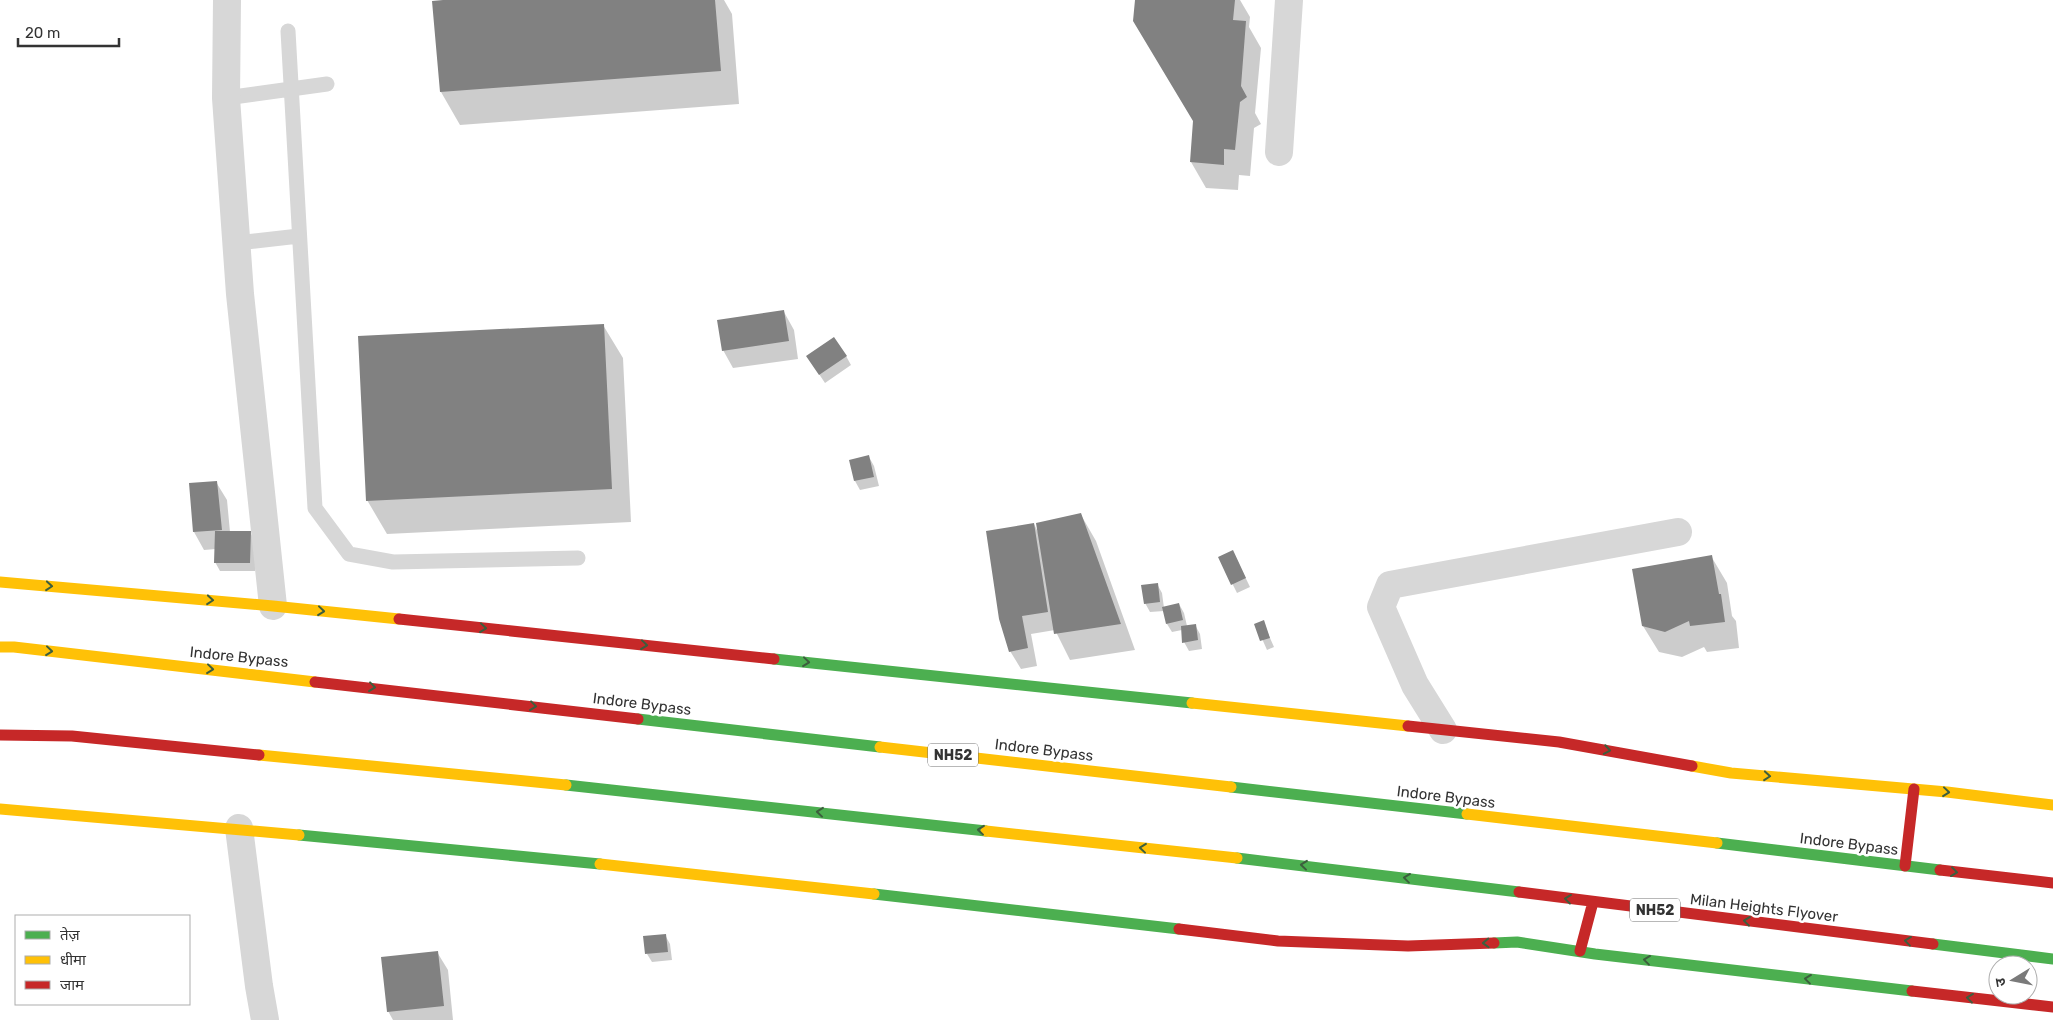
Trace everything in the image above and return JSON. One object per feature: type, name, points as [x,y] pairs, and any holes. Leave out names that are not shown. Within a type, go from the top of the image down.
[{"type":"main road","points":[[0,582],[273,606],[1559,742],[1731,773],[1914,789],[2053,805]]},
{"type":"main road","name":"Indore Bypass","points":[[0,647],[313,680],[1905,866]]},
{"type":"main road","name":"Milan Heights Flyover","points":[[0,734],[72,736],[326,762],[470,774],[1353,871],[2053,959]]},
{"type":"main road","points":[[1905,866],[1914,789]]},
{"type":"main road","points":[[0,809],[239,828],[842,890],[1278,941],[1408,946],[1518,942],[2053,1008]]},
{"type":"main road","name":"NH52","points":[[1905,866],[2053,883]]},
{"type":"main road","points":[[1580,951],[1593,902]]},
{"type":"street","points":[[227,0],[226,98],[240,294],[273,606]]},
{"type":"street","points":[[1279,152],[1289,0]]},
{"type":"street","points":[[1443,730],[1416,685],[1381,606],[1390,585],[1678,532]]},
{"type":"street","points":[[239,828],[259,986],[266,1020]]},
{"type":"lane","points":[[288,31],[315,508],[349,554],[393,562],[578,558]]},
{"type":"lane","points":[[226,98],[328,84]]},
{"type":"lane","points":[[237,243],[300,236]]},
{"type":"building","points":[[715,0],[721,71],[440,92],[432,1]]},
{"type":"building","points":[[1135,0],[1235,0],[1233,20],[1246,21],[1241,86],[1247,97],[1240,102],[1235,150],[1224,149],[1224,165],[1190,162],[1193,121],[1133,21]]},
{"type":"building","points":[[784,310],[789,341],[722,351],[717,320]]},
{"type":"building","points":[[604,324],[612,489],[366,501],[358,336]]},
{"type":"building","points":[[834,337],[847,356],[819,375],[806,356]]},
{"type":"building","points":[[869,455],[874,477],[854,481],[849,460]]},
{"type":"building","points":[[217,481],[222,530],[193,532],[189,483]]},
{"type":"building","points":[[1081,513],[1121,624],[1054,634],[1036,523]]},
{"type":"building","points":[[1034,523],[1048,612],[1022,616],[1028,648],[1009,652],[999,619],[986,531]]},
{"type":"building","points":[[215,531],[251,531],[250,563],[214,563]]},
{"type":"building","points":[[1233,550],[1246,578],[1231,585],[1218,557]]},
{"type":"building","points":[[1712,555],[1725,622],[1690,626],[1689,621],[1665,632],[1642,626],[1632,569]]},
{"type":"building","points":[[1158,583],[1160,602],[1144,604],[1141,585]]},
{"type":"building","points":[[1179,603],[1183,620],[1166,624],[1162,607]]},
{"type":"building","points":[[1264,620],[1270,638],[1260,641],[1254,624]]},
{"type":"building","points":[[1196,624],[1198,640],[1182,643],[1181,626]]},
{"type":"building","points":[[666,934],[668,952],[645,954],[643,936]]},
{"type":"building","points":[[438,951],[444,1006],[387,1012],[381,957]]},
{"type":"traffic: fast","points":[[774,659],[1192,703]]},
{"type":"traffic: fast","points":[[638,719],[880,747]]},
{"type":"traffic: fast","points":[[566,785],[986,831]]},
{"type":"traffic: fast","points":[[1231,787],[1467,814]]},
{"type":"traffic: fast","points":[[299,835],[600,864]]},
{"type":"traffic: fast","points":[[1717,843],[1940,870]]},
{"type":"traffic: fast","points":[[1237,858],[1519,892]]},
{"type":"traffic: fast","points":[[874,894],[1179,929]]},
{"type":"traffic: fast","points":[[1494,943],[1517,942],[1595,954],[1912,991]]},
{"type":"traffic: fast","points":[[1933,944],[2053,959]]},
{"type":"traffic: slow","points":[[0,582],[399,619]]},
{"type":"traffic: slow","points":[[0,647],[14,647],[315,682]]},
{"type":"traffic: slow","points":[[1192,703],[1408,726]]},
{"type":"traffic: slow","points":[[880,747],[1231,787]]},
{"type":"traffic: slow","points":[[259,755],[566,785]]},
{"type":"traffic: slow","points":[[1692,766],[1731,773],[1947,792],[2053,805]]},
{"type":"traffic: slow","points":[[0,809],[299,835]]},
{"type":"traffic: slow","points":[[1467,814],[1717,843]]},
{"type":"traffic: slow","points":[[986,831],[1237,858]]},
{"type":"traffic: slow","points":[[600,864],[874,894]]},
{"type":"traffic: jam","points":[[399,619],[774,659]]},
{"type":"traffic: jam","points":[[315,682],[638,719]]},
{"type":"traffic: jam","points":[[1408,726],[1559,742],[1692,766]]},
{"type":"traffic: jam","points":[[0,735],[72,736],[259,755]]},
{"type":"traffic: jam","points":[[1905,866],[1914,789]]},
{"type":"traffic: jam","points":[[1940,870],[2053,883]]},
{"type":"traffic: jam","points":[[1519,892],[1933,944]]},
{"type":"traffic: jam","points":[[1580,951],[1593,902]]},
{"type":"traffic: jam","points":[[1179,929],[1278,941],[1408,946],[1494,943]]},
{"type":"traffic: jam","points":[[1912,991],[2053,1007]]}]
